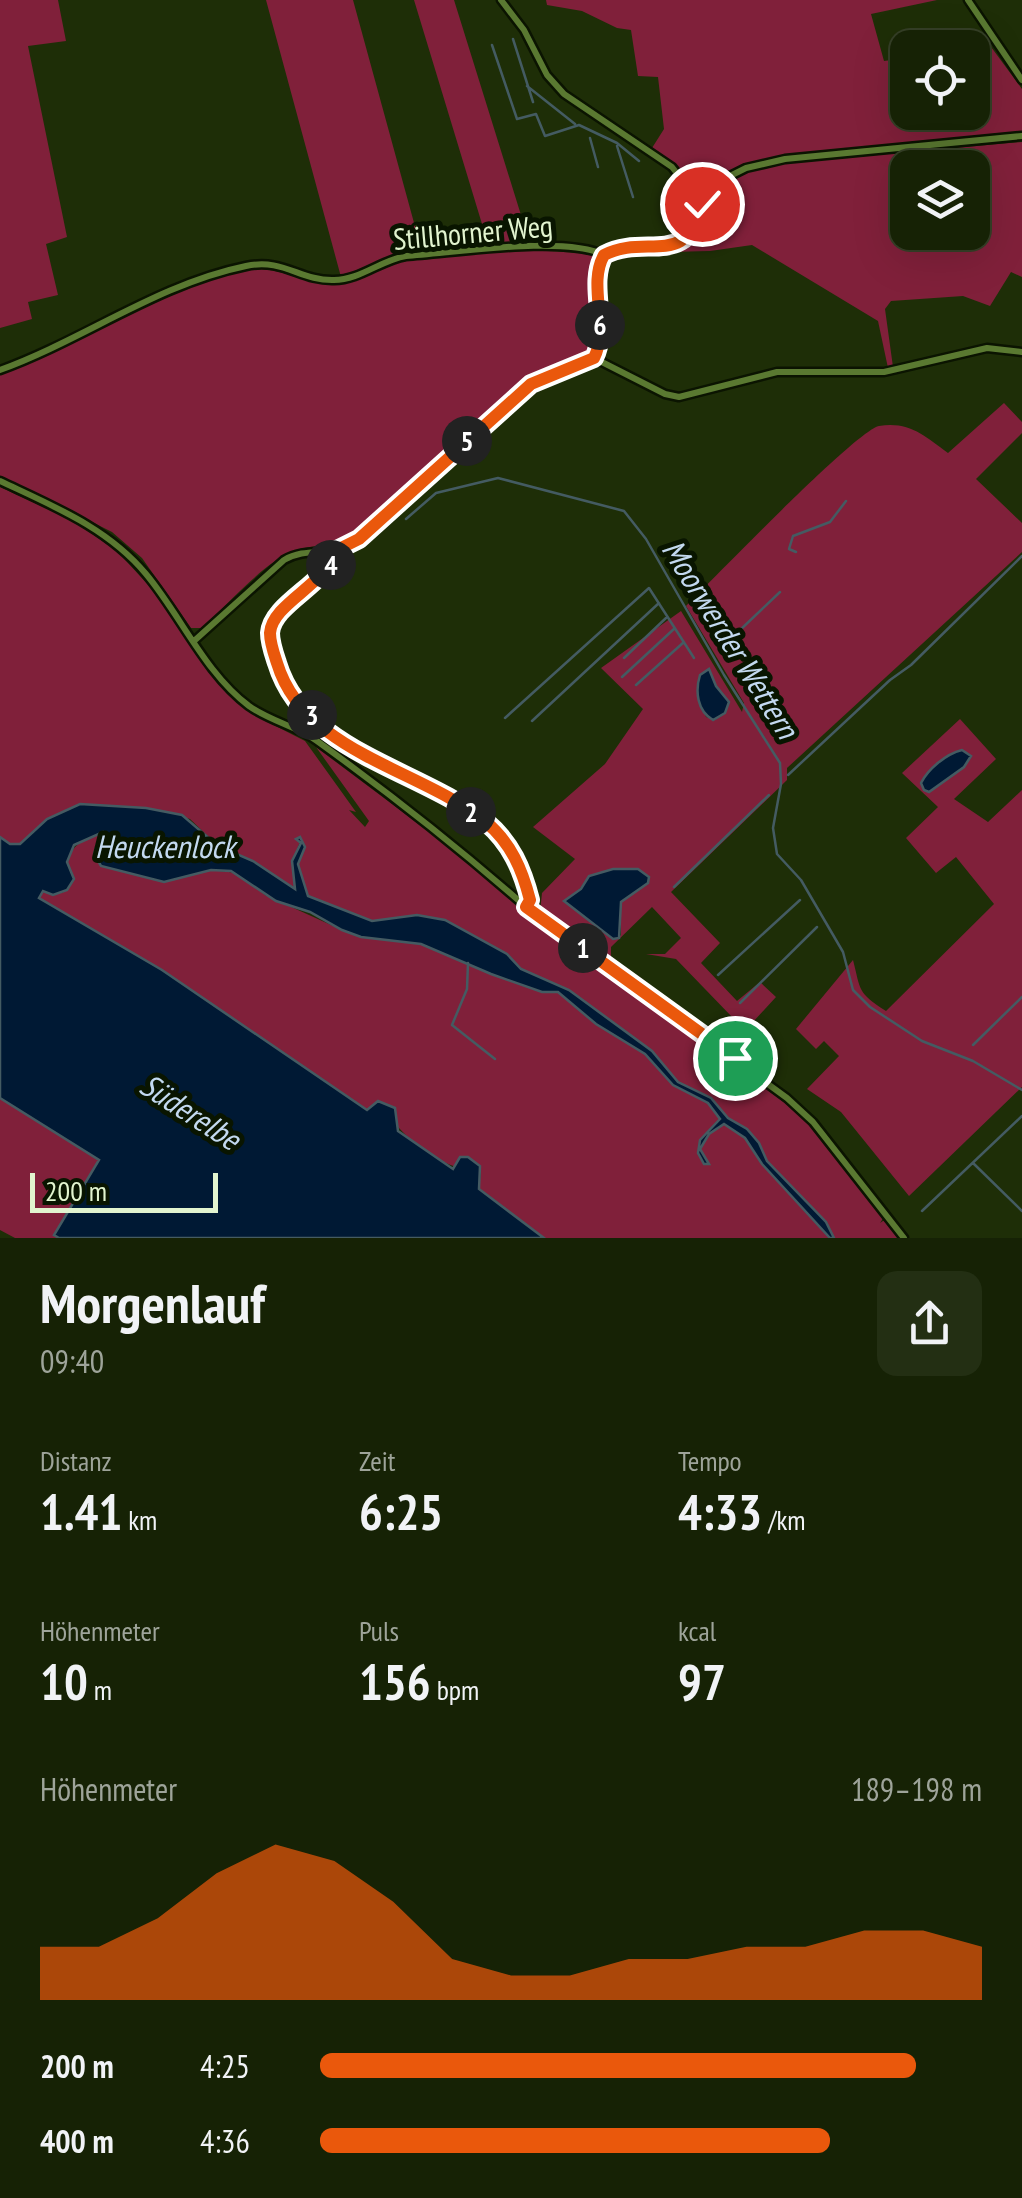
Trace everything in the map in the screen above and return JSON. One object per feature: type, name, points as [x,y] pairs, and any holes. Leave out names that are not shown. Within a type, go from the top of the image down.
[{"type":"street","points":[[502,0],[524,30],[547,74],[564,94],[672,168],[702,204],[722,180],[765,163],[1022,136]]},
{"type":"street","points":[[968,0],[1022,80]]},
{"type":"street","name":"Stillhorner Weg","points":[[0,370],[171,291],[244,266],[280,264],[330,280],[347,279],[392,258],[406,256],[543,246],[595,250],[604,255],[676,244],[694,231],[702,204]]},
{"type":"street","points":[[594,358],[600,340],[599,270],[604,255]]},
{"type":"street","points":[[194,641],[284,560],[300,552],[335,551],[359,539],[531,384],[594,358],[679,397],[777,372],[884,372],[987,348],[1022,352]]},
{"type":"street","points":[[0,481],[68,512],[119,546],[146,574],[231,690],[250,707],[317,742],[488,870],[526,907],[787,1098],[813,1122],[904,1238]]},
{"type":"street","points":[[335,551],[331,565],[275,621],[270,636],[286,685],[306,710],[357,751],[461,806],[495,830],[520,866],[530,900],[526,907]]},
{"type":"shaded area","points":[[0,0],[58,0],[66,41],[28,46],[67,237],[46,244],[58,295],[28,302],[32,319],[0,328]]},
{"type":"shaded area","points":[[266,0],[353,0],[422,252],[385,258],[341,277]]},
{"type":"shaded area","points":[[414,0],[454,0],[530,244],[489,247]]},
{"type":"shaded area","points":[[546,0],[937,0],[871,14],[884,61],[890,60],[890,130],[990,130],[990,46],[1022,89],[1022,131],[784,155],[745,165],[697,192],[682,172],[652,148],[664,129],[658,77],[638,76],[631,30],[617,28],[582,11],[547,5]]},
{"type":"shaded area","points":[[1022,142],[1022,277],[1011,272],[990,306],[963,296],[891,301],[885,309],[893,367],[888,368],[878,321],[752,245],[710,251],[626,253],[676,248],[697,234],[719,186],[747,172],[785,163],[890,154],[890,250],[990,250],[990,150],[932,150]]},
{"type":"shaded area","points":[[532,250],[594,254],[592,352],[529,382],[354,536],[283,556],[258,574],[202,628],[191,628],[142,558],[112,532],[0,476],[0,374],[178,291],[255,269],[337,284],[410,258]]},
{"type":"shaded area","points":[[1004,403],[1022,422],[1022,433],[976,479],[1022,523],[1022,552],[787,768],[787,780],[671,892],[720,943],[701,963],[737,1001],[760,982],[776,997],[752,1023],[775,1050],[733,1018],[676,959],[646,954],[665,954],[681,938],[652,907],[611,947],[611,963],[540,912],[542,893],[575,859],[533,827],[605,764],[643,709],[601,668],[681,611],[742,712],[744,703],[686,606],[865,434],[879,426],[899,426],[916,431],[948,453]],"holes":[[[709,669],[715,686],[729,702],[725,713],[715,720],[706,717],[697,692],[700,675]],[[622,869],[645,885],[621,902],[621,935],[617,939],[578,891],[589,876]]]},
{"type":"shaded area","points":[[0,487],[72,520],[117,551],[151,588],[227,693],[260,718],[305,741],[356,812],[349,810],[365,827],[369,821],[316,747],[480,870],[527,914],[731,1061],[727,1067],[734,1063],[805,1119],[884,1217],[880,1223],[886,1219],[901,1238],[834,1238],[826,1222],[767,1161],[747,1129],[728,1118],[711,1098],[678,1082],[652,1051],[575,994],[521,969],[507,954],[445,920],[417,915],[372,921],[308,896],[298,864],[304,850],[300,842],[292,861],[295,889],[253,861],[218,846],[190,819],[159,810],[80,804],[47,819],[20,844],[10,844],[0,837]]},
{"type":"shaded area","points":[[960,719],[996,759],[954,799],[988,822],[1022,790],[1022,1087],[909,1196],[841,1112],[807,1089],[839,1056],[824,1041],[816,1049],[796,1029],[853,960],[862,990],[886,1011],[994,904],[956,857],[936,873],[906,838],[938,807],[902,773]]},
{"type":"shaded area","points":[[103,832],[107,837],[98,841],[94,854],[111,869],[164,882],[211,870],[237,873],[265,895],[342,930],[361,937],[421,944],[542,992],[558,992],[596,1024],[645,1054],[673,1085],[708,1103],[720,1118],[700,1140],[698,1153],[704,1164],[700,1149],[709,1134],[724,1124],[739,1132],[830,1238],[544,1238],[479,1188],[481,1172],[449,1164],[422,1149],[398,1127],[379,1101],[368,1110],[162,970],[38,898],[43,891],[63,893],[71,854],[81,842]]},
{"type":"shaded area","points":[[0,1098],[100,1160],[54,1234],[59,1238],[15,1238],[0,1230]]},
{"type":"water","points":[[709,669],[729,702],[725,713],[713,720],[701,706],[698,694],[700,675]]},
{"type":"water","points":[[962,750],[971,756],[964,767],[929,792],[924,790],[921,783],[933,767]]},
{"type":"water","points":[[80,804],[146,808],[182,815],[218,846],[253,861],[295,889],[292,861],[301,843],[296,839],[300,837],[305,847],[298,864],[308,896],[372,921],[417,915],[445,920],[507,954],[521,969],[569,990],[652,1051],[678,1082],[711,1098],[728,1118],[747,1129],[767,1161],[826,1222],[834,1238],[762,1164],[745,1138],[724,1124],[709,1134],[700,1149],[709,1164],[704,1164],[698,1153],[700,1140],[720,1119],[708,1103],[673,1085],[645,1054],[596,1024],[558,992],[542,992],[421,944],[361,937],[342,930],[310,912],[276,901],[231,871],[211,870],[164,882],[101,866],[94,854],[98,841],[107,837],[103,832],[74,845],[67,862],[74,879],[67,890],[53,895],[43,891],[39,898],[162,970],[367,1110],[378,1101],[395,1108],[398,1131],[453,1169],[460,1157],[468,1157],[480,1166],[479,1189],[544,1238],[59,1238],[54,1235],[99,1160],[0,1098],[0,837],[10,844],[20,844],[47,819]]},
{"type":"water","points":[[613,869],[638,869],[649,877],[648,883],[621,902],[619,938],[613,939],[564,901],[581,889],[589,876]]},
{"type":"waterway","points":[[513,39],[533,102]]},
{"type":"waterway","points":[[492,45],[517,119],[536,114],[545,136],[579,125],[617,143],[639,161]]},
{"type":"waterway","points":[[527,86],[575,124]]},
{"type":"waterway","points":[[590,138],[598,167]]},
{"type":"waterway","points":[[617,146],[633,197]]},
{"type":"waterway","name":"Moorwerder Wettern","points":[[406,519],[436,493],[498,478],[624,511],[646,539],[780,763],[781,784],[773,828],[777,854],[801,880],[843,952],[853,990],[870,1007],[922,1041],[973,1061],[1022,1090]]},
{"type":"waterway","points":[[796,552],[789,549],[793,536],[830,522],[846,501]]},
{"type":"waterway","points":[[788,775],[911,665],[1022,556]]},
{"type":"waterway","points":[[505,718],[649,588],[694,658]]},
{"type":"waterway","points":[[720,649],[780,592]]},
{"type":"waterway","points":[[532,721],[659,603]]},
{"type":"waterway","points":[[624,658],[666,618]]},
{"type":"waterway","points":[[622,677],[675,628]]},
{"type":"waterway","points":[[636,685],[684,642]]},
{"type":"waterway","points":[[674,887],[769,795]]},
{"type":"waterway","points":[[718,975],[800,900]]},
{"type":"waterway","points":[[740,1003],[817,927]]},
{"type":"waterway","points":[[468,963],[467,989],[452,1025],[495,1059]]},
{"type":"waterway","points":[[973,1045],[1022,997]]},
{"type":"waterway","points":[[922,1211],[1022,1116]]},
{"type":"waterway","points":[[973,1163],[1022,1211]]},
{"type":"route","points":[[702,204],[698,223],[688,238],[659,248],[604,255],[599,270],[600,340],[594,358],[531,384],[359,539],[335,551],[331,565],[275,621],[270,636],[281,675],[291,695],[306,710],[357,751],[485,821],[511,849],[520,866],[530,900],[526,907],[735,1058]]},
{"type":"water label","name":"Heuckenlock","points":[[165,847]]},
{"type":"water label","name":"Süderelbe","points":[[190,1112]]}]
